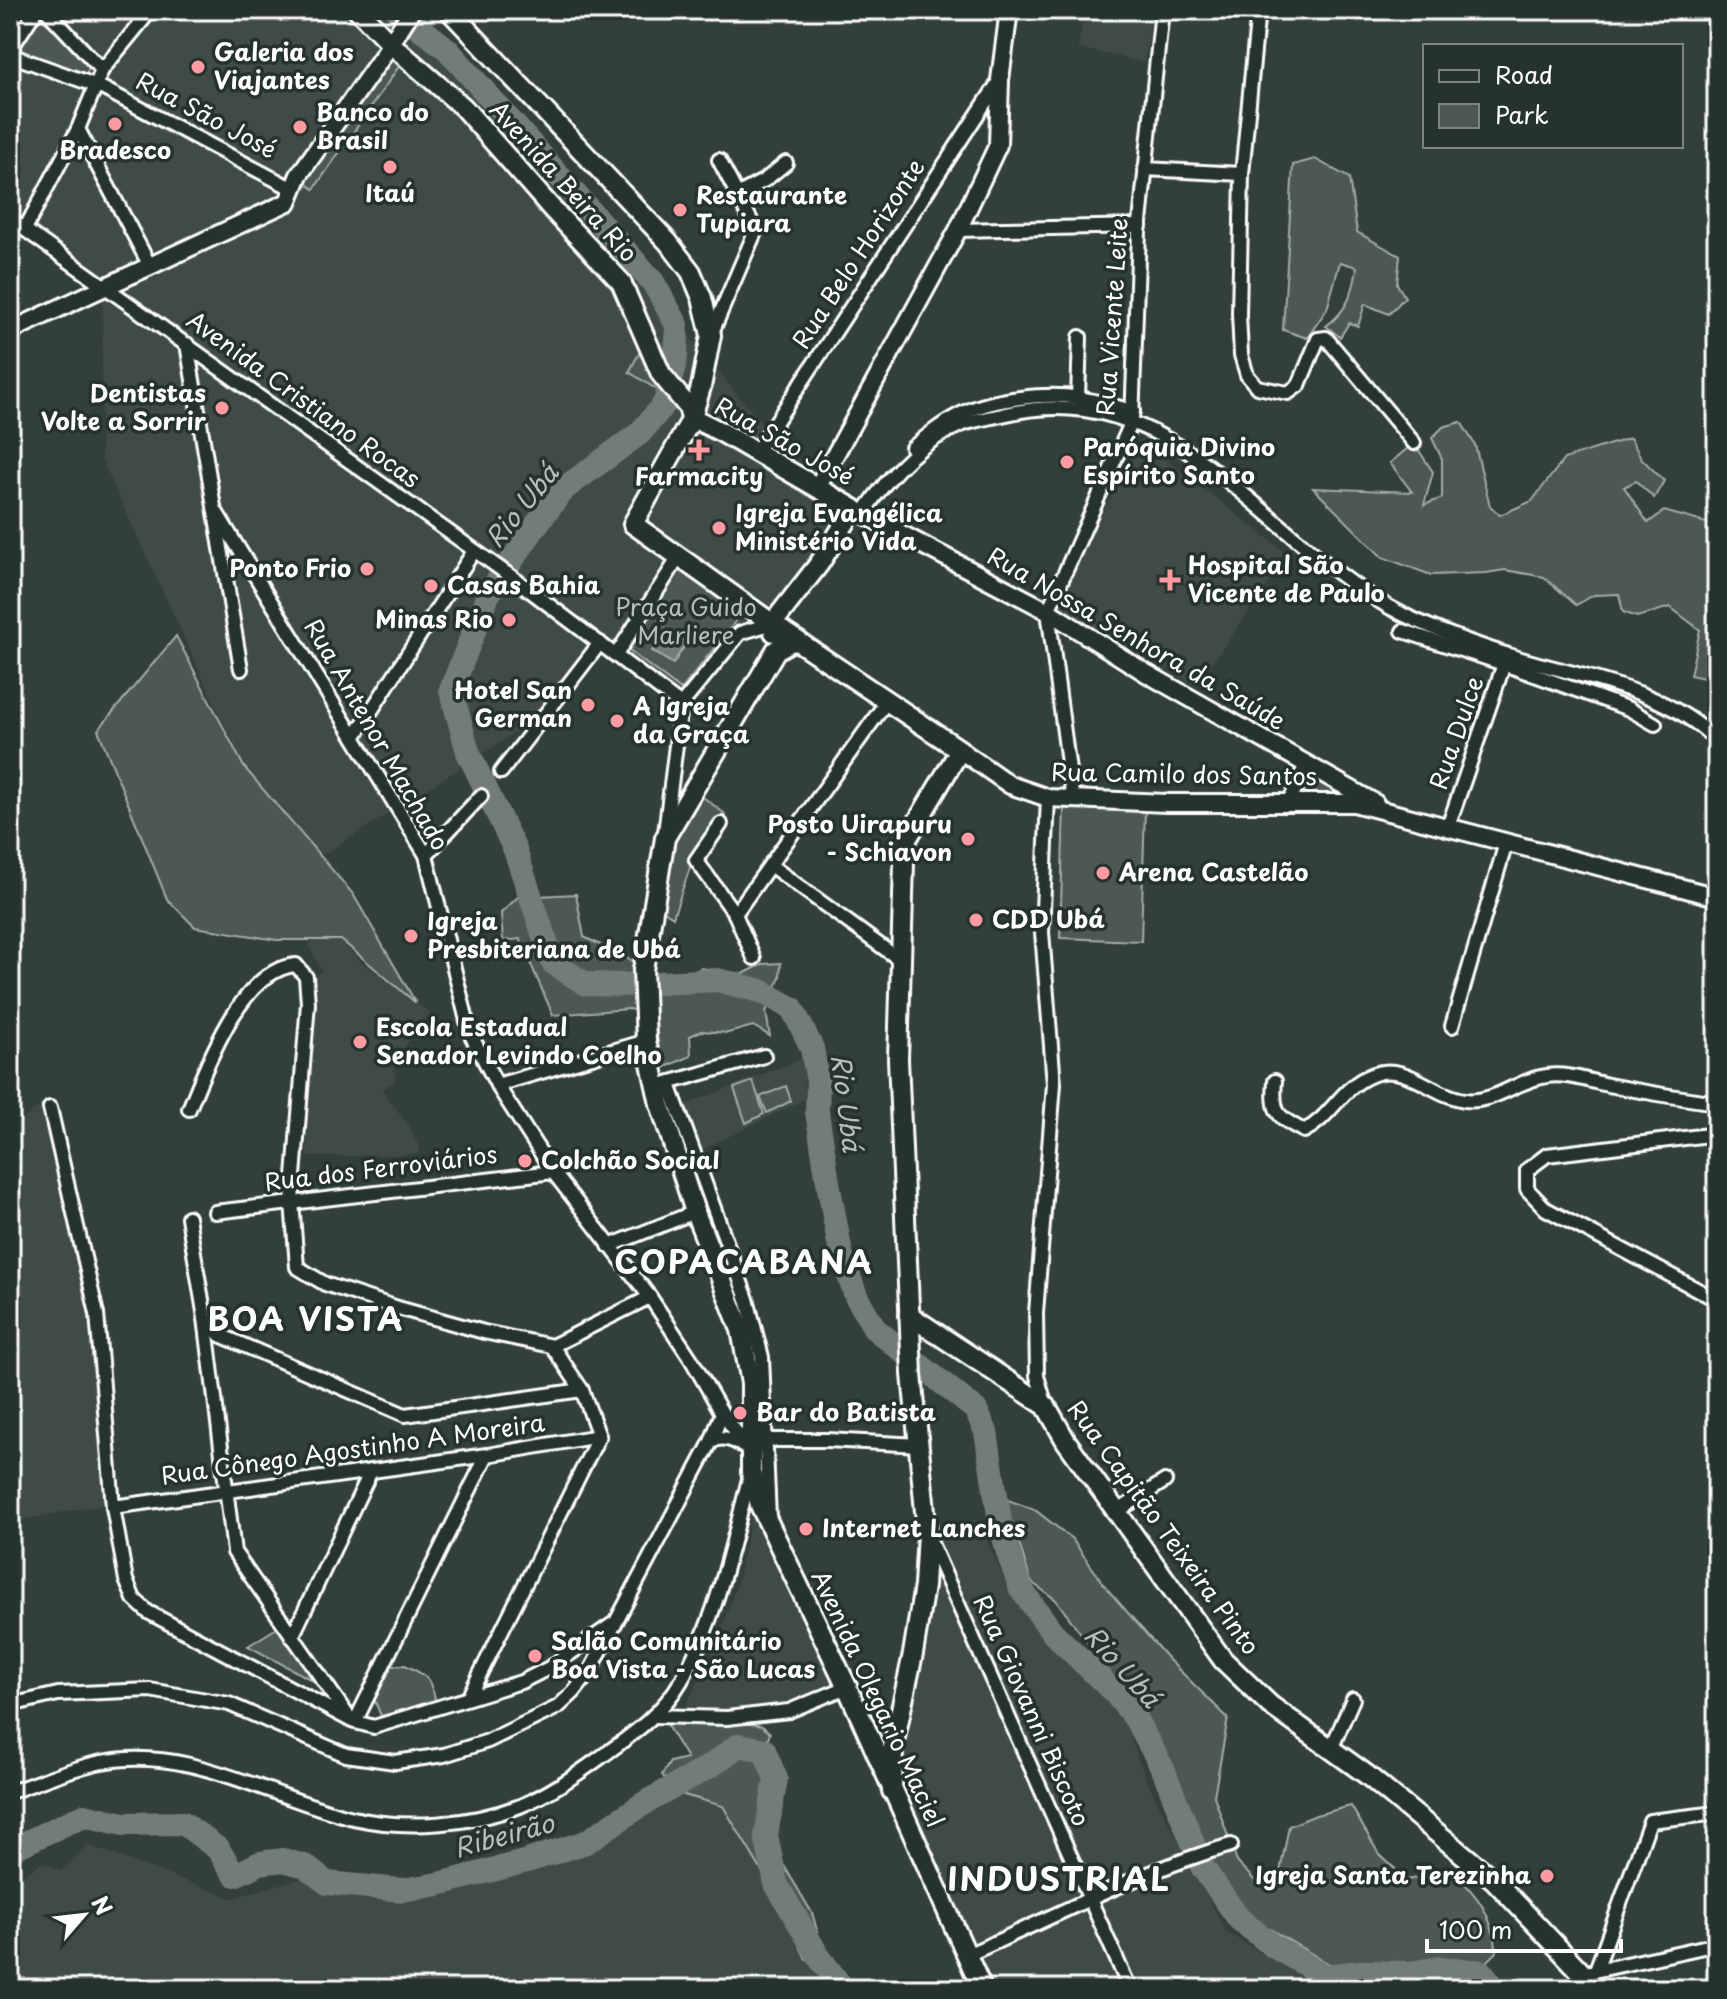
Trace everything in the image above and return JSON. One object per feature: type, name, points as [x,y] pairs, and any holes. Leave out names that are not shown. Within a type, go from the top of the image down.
[{"type":"main road","name":"Avenida Beira Rio","points":[[358,10],[395,37],[463,107],[621,282],[660,370],[681,388],[688,407],[687,425]]},
{"type":"main road","name":"Avenida Beira Rio","points":[[449,10],[668,242],[691,272],[702,298],[711,335],[701,387],[687,425]]},
{"type":"main road","points":[[681,388],[701,387]]},
{"type":"main road","name":"Rua São José","points":[[687,425],[756,452],[858,511]]},
{"type":"main road","name":"Rua Camilo dos Santos","points":[[687,425],[633,524],[798,641],[960,750]]},
{"type":"main road","points":[[776,650],[773,623],[858,511]]},
{"type":"main road","points":[[665,838],[776,650],[798,641]]},
{"type":"main road","points":[[892,1791],[893,1747],[924,1586],[927,1533],[912,1374],[898,1059],[907,839],[960,750]]},
{"type":"main road","name":"Avenida Olegario Maciel","points":[[665,838],[643,970],[646,1041],[663,1084],[660,1104],[695,1212],[741,1330],[751,1383],[754,1445],[751,1472],[760,1505],[847,1687],[982,1989]]},
{"type":"main road","name":"Rua Capitão Teixeira Pinto","points":[[910,1325],[1046,1406],[1066,1441],[1223,1660],[1270,1705],[1367,1775],[1494,1880],[1588,1978]]},
{"type":"main road","points":[[857,1712],[867,1720],[882,1722],[898,1713]]},
{"type":"street","points":[[12,53],[12,47],[36,10],[46,10],[102,70]]},
{"type":"street","points":[[25,229],[78,129],[102,70],[151,10]]},
{"type":"street","points":[[10,331],[288,202],[299,175],[412,10]]},
{"type":"street","points":[[817,488],[958,230],[998,145],[1000,80],[1009,10]]},
{"type":"street","name":"Rua Vicente Leite","points":[[1048,611],[1133,416],[1140,226],[1162,10]]},
{"type":"street","points":[[1258,10],[1242,174],[1239,314],[1241,355],[1247,375],[1257,387],[1288,393],[1299,385],[1318,339],[1326,338],[1414,443]]},
{"type":"street","name":"Rua São José","points":[[12,53],[100,87],[293,189]]},
{"type":"street","name":"Rua Belo Horizonte","points":[[756,452],[1000,80]]},
{"type":"street","points":[[78,129],[150,266]]},
{"type":"street","points":[[711,335],[756,230],[719,160]]},
{"type":"street","points":[[737,195],[765,180],[786,163]]},
{"type":"street","points":[[1145,169],[1242,174]]},
{"type":"street","name":"Avenida Cristiano Rocas","points":[[10,219],[600,643]]},
{"type":"street","points":[[958,230],[1140,226]]},
{"type":"street","points":[[1078,398],[1080,337]]},
{"type":"street","points":[[187,344],[241,669]]},
{"type":"street","points":[[880,492],[903,455],[932,432],[964,413],[978,407],[1025,398],[1078,398],[1133,416],[1176,442],[1225,478],[1324,564],[1402,614],[1629,709],[1655,724]]},
{"type":"street","points":[[858,511],[913,455],[960,426],[1025,409],[1052,407],[1133,416]]},
{"type":"street","name":"Rua Antenor Machado","points":[[215,510],[426,855],[470,1033],[497,1085],[553,1172],[650,1297],[722,1413],[754,1445]]},
{"type":"street","name":"Rua Nossa Senhora da Saúde","points":[[858,511],[1048,611],[1146,673],[1394,813]]},
{"type":"street","points":[[355,736],[474,551]]},
{"type":"street","points":[[616,655],[679,557]]},
{"type":"street","points":[[1048,611],[1073,801]]},
{"type":"street","points":[[665,838],[681,705],[740,633],[773,623]]},
{"type":"street","name":"Rua Dulce","points":[[1403,631],[1505,659],[1450,828]]},
{"type":"street","points":[[501,772],[600,643],[681,705]]},
{"type":"street","points":[[1505,659],[1595,679],[1667,705],[1694,721],[1717,741]]},
{"type":"street","points":[[735,914],[887,701]]},
{"type":"street","name":"Rua Camilo dos Santos","points":[[960,750],[1010,785],[1048,798],[1073,801],[1354,803],[1717,897]]},
{"type":"street","points":[[1289,803],[1306,764]]},
{"type":"street","points":[[426,855],[481,796]]},
{"type":"street","points":[[1046,1406],[1037,1376],[1036,1313],[1054,1084],[1042,932],[1048,798]]},
{"type":"street","points":[[721,824],[696,860],[735,914],[754,958]]},
{"type":"street","points":[[1452,1026],[1506,843]]},
{"type":"street","points":[[770,865],[900,960]]},
{"type":"street","points":[[189,1109],[209,1060],[232,1018],[263,977],[281,966],[296,965],[306,977],[308,1003],[292,1201],[297,1267],[325,1284],[398,1308],[484,1332],[552,1346],[650,1297]]},
{"type":"street","points":[[497,1085],[646,1041]]},
{"type":"street","points":[[764,1056],[663,1084],[747,1299],[762,1357],[754,1445],[770,1524]]},
{"type":"street","points":[[1275,1081],[1273,1103],[1283,1120],[1304,1131],[1329,1113],[1337,1099],[1355,1083],[1388,1071],[1401,1071],[1442,1094],[1467,1100],[1481,1100],[1547,1076],[1567,1076],[1669,1097],[1717,1103]]},
{"type":"street","points":[[50,1108],[97,1314],[113,1507],[126,1580],[134,1599],[148,1612],[354,1722],[374,1727],[521,1682],[549,1668],[613,1624]]},
{"type":"street","points":[[1717,1134],[1547,1155],[1527,1170],[1527,1189],[1546,1209],[1717,1300]]},
{"type":"street","name":"Rua dos Ferroviários","points":[[215,1212],[553,1172]]},
{"type":"street","points":[[609,1246],[695,1212]]},
{"type":"street","points":[[188,1217],[205,1318],[234,1552],[354,1722]]},
{"type":"street","points":[[205,1318],[220,1335],[405,1415],[582,1390]]},
{"type":"street","points":[[468,1698],[599,1436],[582,1390],[552,1346]]},
{"type":"street","points":[[10,1705],[58,1694],[150,1690],[229,1704],[346,1755],[395,1762],[444,1755],[488,1741],[558,1707],[589,1673],[711,1442],[722,1413]]},
{"type":"street","name":"Rua Cônego Agostinho A Moreira","points":[[113,1507],[487,1455],[599,1436]]},
{"type":"street","points":[[711,1442],[716,1438],[725,1438],[754,1445],[827,1440],[919,1445]]},
{"type":"street","points":[[354,1722],[487,1455]]},
{"type":"street","points":[[292,1637],[371,1471]]},
{"type":"street","points":[[10,1792],[101,1762],[137,1758],[173,1761],[353,1817],[398,1825],[465,1820],[520,1806],[565,1783],[655,1716],[680,1684],[697,1650],[719,1591],[751,1472]]},
{"type":"street","points":[[1118,1511],[1165,1481]]},
{"type":"street","name":"Rua Giovanni Biscoto","points":[[927,1533],[1130,1989]]},
{"type":"street","name":"Rua Giovanni Biscoto","points":[[924,1586],[927,1578],[933,1576],[950,1583]]},
{"type":"street","points":[[655,1716],[727,1718],[789,1711],[847,1687]]},
{"type":"street","points":[[1331,1749],[1353,1699]]},
{"type":"street","points":[[1588,1978],[1650,1821],[1717,1813]]},
{"type":"street","points":[[967,1955],[1188,1859],[1231,1845]]},
{"type":"street","points":[[1588,1978],[1717,1944]]},
{"type":"shaded area","points":[[10,10],[416,10],[836,512],[772,617],[743,626],[671,706],[592,649],[545,714],[323,855],[251,782],[101,458],[103,276],[10,212]]},
{"type":"shaded area","points":[[1086,10],[1154,10],[1144,62],[1078,48],[1083,20],[1076,18]]},
{"type":"shaded area","name":"Hospital São Vicente de Paulo","points":[[1141,440],[1289,555],[1196,686],[1055,604]]},
{"type":"shaded area","points":[[666,629],[687,642],[673,664],[652,651]]},
{"type":"shaded area","name":"Escola Estadual Senador Levindo Coelho","points":[[331,932],[360,961],[430,1013],[394,1061],[395,1081],[382,1090],[407,1123],[419,1147],[418,1154],[307,1157],[312,978],[322,971],[308,944]]},
{"type":"shaded area","points":[[804,1058],[805,1099],[697,1152],[680,1107]]},
{"type":"shaded area","points":[[45,1102],[88,1311],[107,1504],[10,1522],[10,1129]]},
{"type":"shaded area","points":[[753,1508],[834,1688],[765,1707],[682,1713],[712,1654],[736,1588]]},
{"type":"shaded area","points":[[918,1518],[929,1527],[977,1519],[1008,1588],[1123,1719],[1147,1781],[1226,1932],[1308,1981],[1405,1989],[993,1989],[900,1784],[898,1713]]},
{"type":"shaded area","points":[[677,1793],[723,1806],[772,1888],[806,1959],[830,1989],[22,1989],[10,1953],[10,1884],[43,1862],[61,1871],[87,1845],[232,1898],[306,1877],[371,1895],[534,1869]]},
{"type":"green space","points":[[40,14],[40,18],[78,47],[92,63],[84,77],[21,53],[18,44]]},
{"type":"green space","points":[[390,54],[402,62],[314,189],[303,181]]},
{"type":"green space","points":[[1315,159],[1349,178],[1357,232],[1400,256],[1397,284],[1405,297],[1389,314],[1365,304],[1358,326],[1349,323],[1340,337],[1326,326],[1348,300],[1357,267],[1340,262],[1327,309],[1307,338],[1283,330],[1293,165]]},
{"type":"green space","points":[[642,348],[662,386],[661,392],[629,372]]},
{"type":"green space","points":[[1461,422],[1475,445],[1490,506],[1500,515],[1532,501],[1564,459],[1630,438],[1642,459],[1664,481],[1654,498],[1636,481],[1624,487],[1648,523],[1664,511],[1717,526],[1717,666],[1704,678],[1690,675],[1700,630],[1670,607],[1637,617],[1623,612],[1619,594],[1594,595],[1576,605],[1544,577],[1505,570],[1431,575],[1382,557],[1313,488],[1412,492],[1390,463],[1414,443],[1433,472],[1424,505],[1442,498],[1442,459],[1432,438],[1443,427]]},
{"type":"green space","name":"Praça Guido Marliere","points":[[679,564],[746,608],[681,690],[624,647]]},
{"type":"green space","points":[[176,636],[244,767],[353,894],[416,1003],[341,940],[277,940],[195,927],[167,899],[98,730]]},
{"type":"green space","points":[[1311,773],[1358,798],[1303,796]]},
{"type":"green space","points":[[699,794],[725,814],[693,859],[673,917],[661,909],[672,844]]},
{"type":"green space","name":"Arena Castelão","points":[[1064,805],[1145,807],[1141,941],[1060,938]]},
{"type":"green space","points":[[576,894],[584,937],[631,960],[646,983],[677,981],[701,968],[743,974],[763,964],[781,963],[780,977],[766,1012],[770,1036],[753,1026],[728,1033],[701,1031],[690,1036],[691,1056],[661,1069],[655,1016],[629,1009],[553,1015],[520,939],[503,941],[501,913],[518,897]]},
{"type":"green space","points":[[753,1081],[764,1114],[746,1123],[734,1088]]},
{"type":"green space","points":[[786,1086],[791,1101],[767,1113],[760,1097]]},
{"type":"green space","points":[[997,1496],[1035,1510],[1072,1539],[1108,1590],[1168,1659],[1228,1718],[1214,1796],[1237,1862],[1257,1883],[1279,1877],[1289,1826],[1351,1806],[1379,1854],[1407,1880],[1452,1871],[1461,1880],[1488,1917],[1497,1952],[1460,1989],[1453,1989],[1329,1964],[1251,1918],[1214,1867],[1143,1712],[1088,1666],[1089,1644],[1055,1599],[1031,1582],[1019,1543]]},
{"type":"green space","points":[[280,1626],[325,1687],[248,1646]]},
{"type":"green space","points":[[405,1665],[427,1679],[436,1702],[381,1716],[374,1699],[391,1666]]},
{"type":"green space","points":[[709,1717],[762,1726],[770,1733],[764,1750],[780,1768],[783,1805],[775,1828],[783,1864],[812,1913],[823,1951],[819,1957],[806,1959],[772,1888],[723,1806],[677,1793],[662,1775],[670,1762],[687,1758],[666,1724]]},
{"type":"waterway","name":"Rio Ubá","points":[[397,10],[447,49],[653,282],[677,325],[676,357],[665,403],[640,433],[565,488],[539,521],[488,595],[451,690],[468,752],[515,850],[553,963],[586,984],[717,980],[761,991],[792,1008],[812,1048],[818,1082],[817,1112],[829,1188],[841,1254],[856,1296],[875,1329],[976,1410],[986,1432],[1000,1522],[1021,1589],[1053,1633],[1114,1692],[1135,1718],[1163,1769],[1203,1868],[1239,1919],[1273,1946],[1325,1976],[1362,1972],[1409,1973],[1441,1968],[1482,1972],[1495,1989]]},
{"type":"waterway","name":"Ribeirão","points":[[10,1850],[84,1815],[124,1824],[183,1823],[218,1849],[235,1875],[260,1863],[283,1860],[305,1866],[327,1883],[402,1890],[439,1884],[586,1842],[643,1804],[712,1765],[739,1745],[764,1750],[776,1779],[766,1835],[776,1884],[819,1957],[843,1989]]},
{"type":"place","name":"Galeria dos Viajantes","points":[[198,67]]},
{"type":"place","name":"Bradesco","points":[[115,124]]},
{"type":"place","name":"Banco do Brasil","points":[[300,127]]},
{"type":"place","name":"Itaú","points":[[390,167]]},
{"type":"place","name":"Restaurante Tupiara","points":[[680,210]]},
{"type":"place","name":"Dentistas Volte a Sorrir","points":[[222,408]]},
{"type":"place","name":"Farmacity","points":[[699,450]]},
{"type":"place","name":"Paróquia Divino Espírito Santo","points":[[1067,462]]},
{"type":"place","name":"Igreja Evangélica Ministério Vida","points":[[719,528]]},
{"type":"place","name":"Ponto Frio","points":[[367,569]]},
{"type":"place","name":"Hospital São Vicente de Paulo","points":[[1170,580]]},
{"type":"place","name":"Casas Bahia","points":[[431,586]]},
{"type":"place","name":"Minas Rio","points":[[509,620]]},
{"type":"place","name":"Hotel San German","points":[[588,705]]},
{"type":"place","name":"A Igreja da Graça","points":[[617,721]]},
{"type":"place","name":"Posto Uirapuru - Schiavon","points":[[968,839]]},
{"type":"place","name":"Arena Castelão","points":[[1103,873]]},
{"type":"place","name":"CDD Ubá","points":[[976,920]]},
{"type":"place","name":"Igreja Presbiteriana de Ubá","points":[[411,936]]},
{"type":"place","name":"Escola Estadual Senador Levindo Coelho","points":[[360,1042]]},
{"type":"place","name":"Colchão Social","points":[[525,1161]]},
{"type":"place","name":"Bar do Batista","points":[[740,1413]]},
{"type":"place","name":"Internet Lanches","points":[[806,1529]]},
{"type":"place","name":"Salão Comunitário Boa Vista - São Lucas","points":[[535,1656]]},
{"type":"place","name":"Igreja Santa Terezinha","points":[[1547,1876]]},
{"type":"district","name":"COPACABANA","points":[[744,1263]]},
{"type":"district","name":"BOA VISTA","points":[[306,1320]]},
{"type":"district","name":"INDUSTRIAL","points":[[1059,1880]]}]
